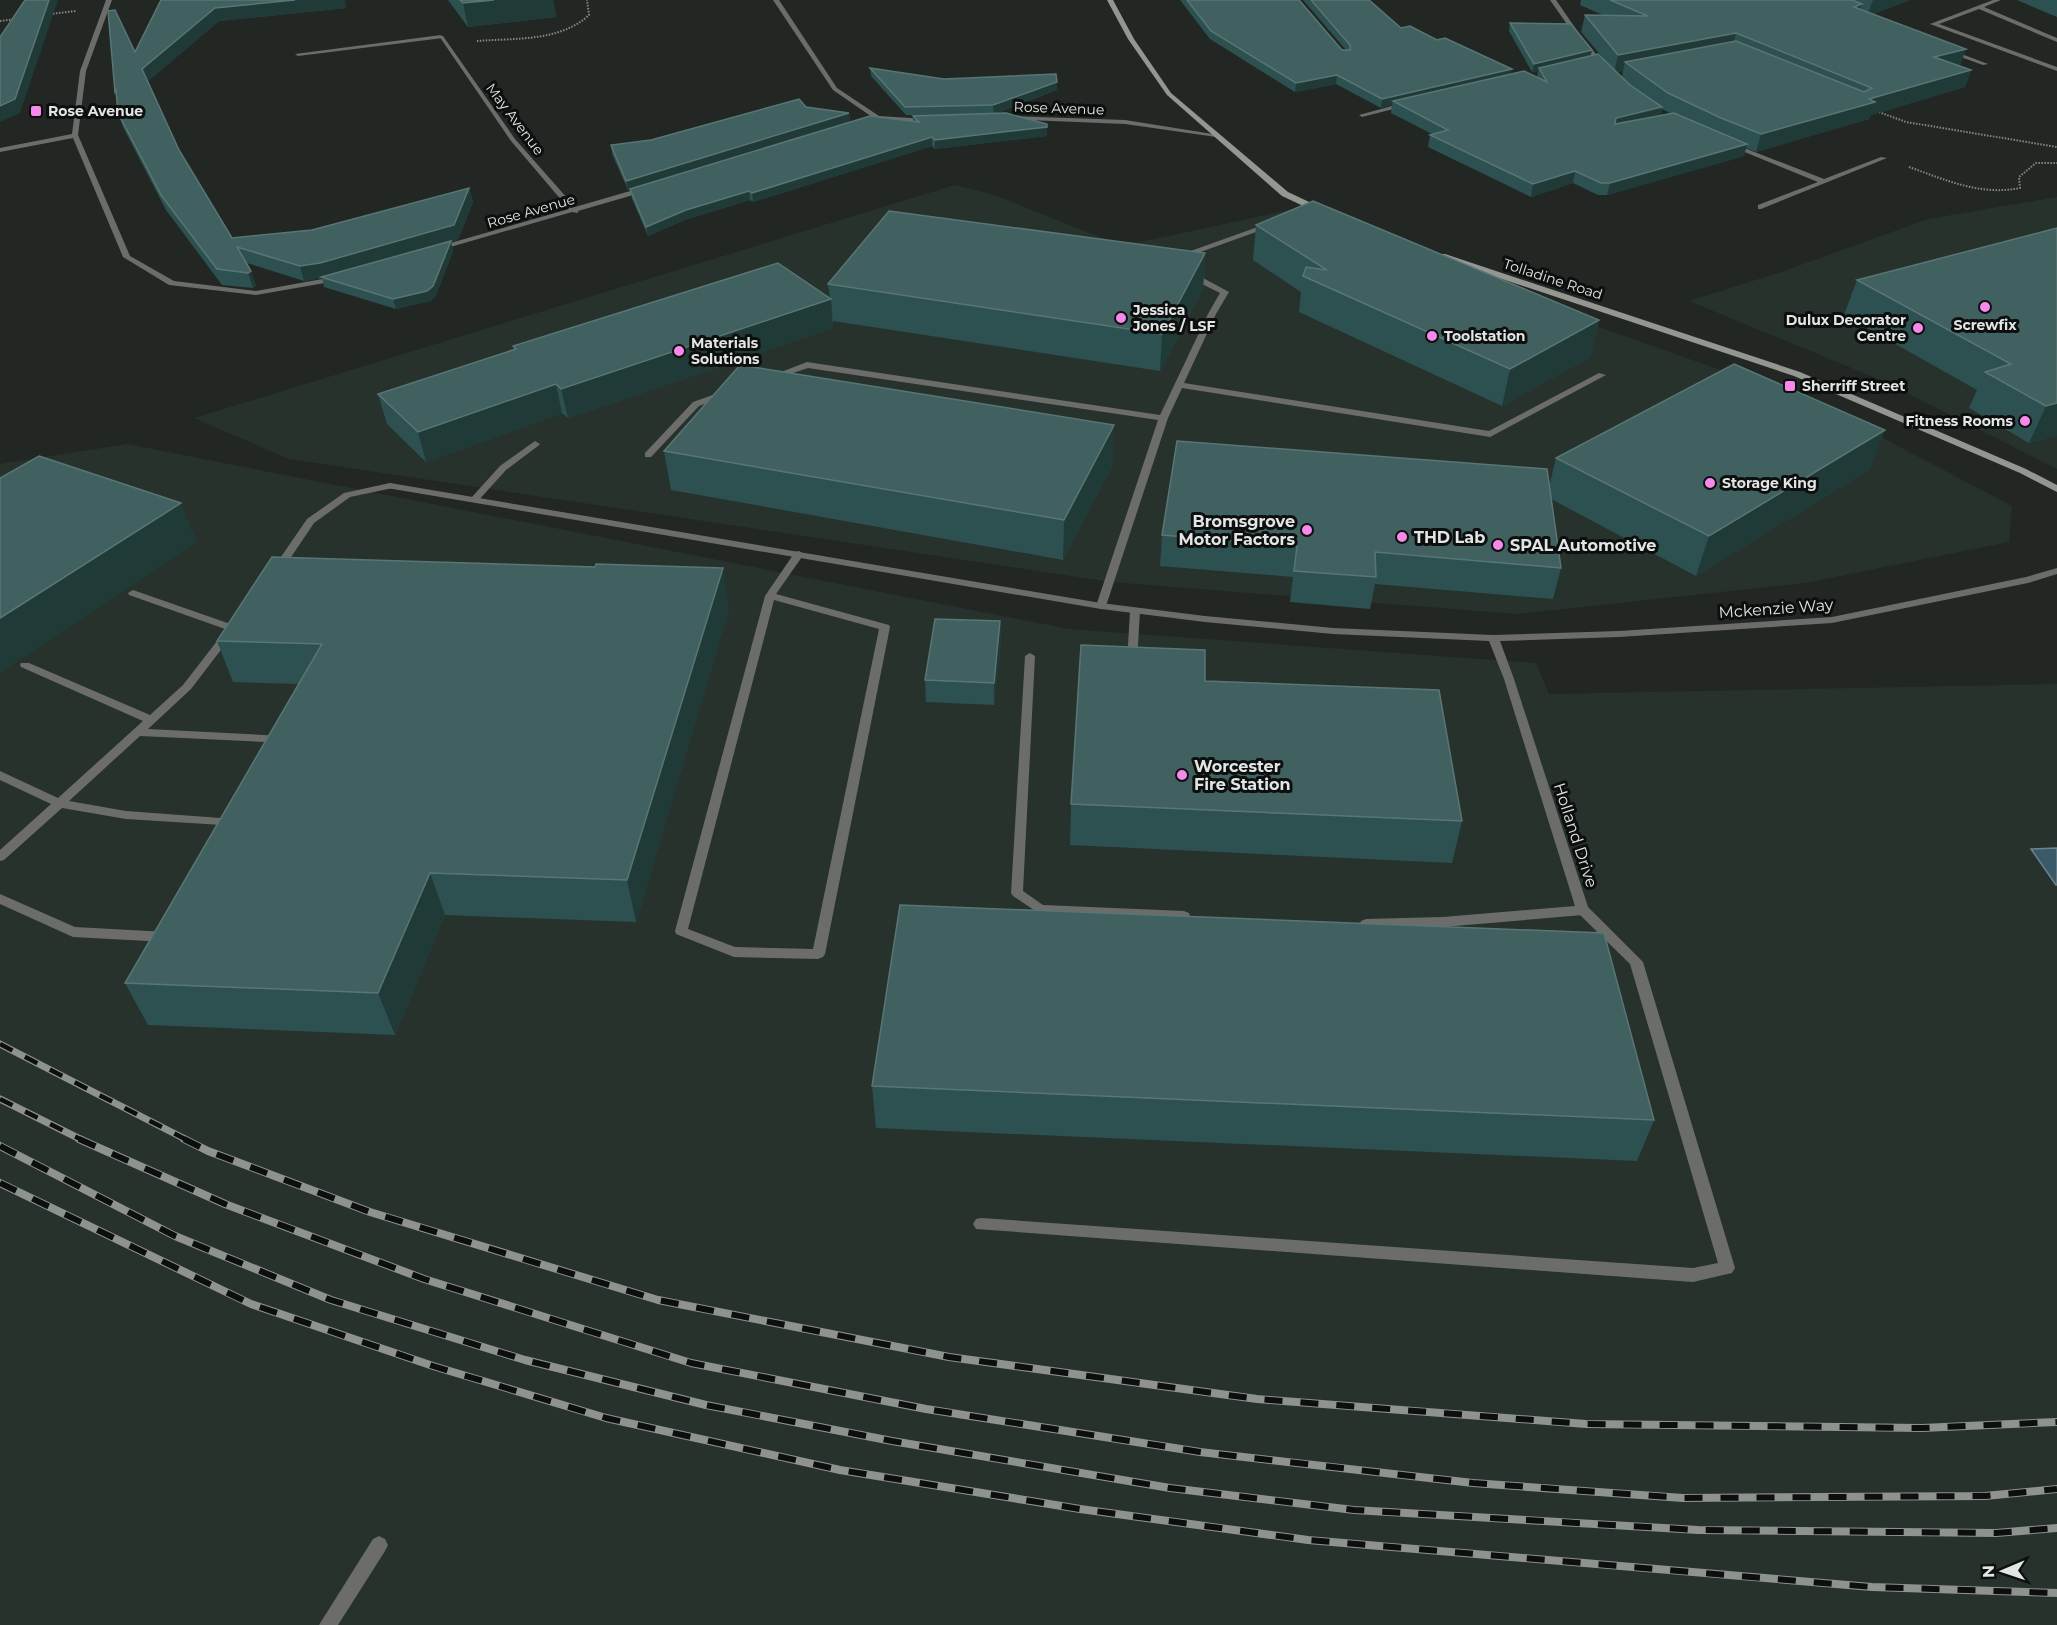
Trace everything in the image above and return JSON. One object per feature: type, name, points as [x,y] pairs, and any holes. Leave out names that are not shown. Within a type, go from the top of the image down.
[{"type":"main road","points":[[1110,0],[1131,39],[1169,94],[1285,194],[1325,213]]},
{"type":"main road","name":"Tolladine Road","points":[[1438,255],[1797,374],[2023,471],[2057,489]]},
{"type":"street","points":[[776,0],[835,89],[876,118]]},
{"type":"street","points":[[1553,0],[1578,36],[1613,77]]},
{"type":"street","points":[[1998,0],[1933,24],[2057,69]]},
{"type":"street","points":[[107,4],[83,71],[75,135],[127,257],[172,283],[256,293],[326,282],[348,276]]},
{"type":"street","points":[[1979,7],[2057,40]]},
{"type":"street","name":"May Avenue","points":[[298,54],[441,37],[513,140],[575,211]]},
{"type":"street","points":[[1942,48],[1984,64]]},
{"type":"street","points":[[1587,63],[1599,61]]},
{"type":"street","points":[[1362,115],[1417,101]]},
{"type":"street","name":"Rose Avenue","points":[[994,118],[1026,117],[1125,122],[1215,135]]},
{"type":"street","points":[[865,121],[876,118],[940,120]]},
{"type":"street","points":[[0,150],[75,135]]},
{"type":"street","points":[[1724,142],[1823,181]]},
{"type":"street","points":[[1761,207],[1883,158]]},
{"type":"street","name":"Rose Avenue","points":[[428,253],[653,187]]},
{"type":"street","points":[[1164,262],[1269,226],[1280,225]]},
{"type":"street","points":[[1101,606],[1164,418],[1212,314],[1225,292],[1185,272]]},
{"type":"street","points":[[763,381],[807,365],[1164,418]]},
{"type":"street","points":[[1181,385],[1490,434],[1602,375]]},
{"type":"street","points":[[648,455],[696,404],[729,392]]},
{"type":"street","points":[[474,500],[503,468],[535,444]]},
{"type":"street","name":"Mckenzie Way","points":[[280,570],[310,521],[346,495],[390,486],[1101,606],[1333,631],[1493,638],[1619,634],[1832,620],[2028,580],[2057,571]]},
{"type":"street","points":[[770,596],[885,627],[818,954],[734,952],[681,931],[770,596],[799,554]]},
{"type":"street","points":[[0,857],[187,687],[236,624],[133,593]]},
{"type":"street","points":[[1132,677],[1135,611]]},
{"type":"street","name":"Holland Drive","points":[[1353,925],[1443,922],[1583,910],[1509,678],[1493,638]]},
{"type":"street","points":[[1030,656],[1017,893],[1040,909],[1203,918]]},
{"type":"street","points":[[25,665],[152,720]]},
{"type":"street","points":[[137,732],[288,740]]},
{"type":"street","points":[[0,775],[59,803],[126,815],[234,823]]},
{"type":"street","points":[[0,899],[73,932],[171,937]]},
{"type":"street","points":[[981,1224],[1693,1275],[1727,1268],[1636,962],[1583,910]]},
{"type":"street","points":[[328,1625],[379,1545]]},
{"type":"path","points":[[446,44],[563,32],[583,24],[589,15],[587,0]]},
{"type":"path","points":[[47,15],[107,4]]},
{"type":"path","points":[[0,21],[24,18]]},
{"type":"path","points":[[1872,110],[1906,122],[2057,147]]},
{"type":"path","points":[[1883,158],[1971,188],[2007,192],[2020,188],[2019,177],[2036,163],[2057,163]]},
{"type":"shaded area","points":[[955,185],[995,195],[1122,246],[1289,210],[1338,235],[1820,405],[2012,506],[2009,542],[1805,583],[1517,614],[1111,582],[289,459],[194,418]]},
{"type":"shaded area","points":[[2057,197],[2057,469],[1883,381],[1689,301],[1781,272],[1928,219]]},
{"type":"shaded area","points":[[127,444],[1069,629],[1536,663],[1549,694],[2057,684],[2057,1625],[0,1625],[0,464]]},
{"type":"water","points":[[2057,848],[2057,885],[2056,885],[2031,849]]},
{"type":"building","points":[[25,0],[49,0],[15,99],[0,106],[0,37]]},
{"type":"building","points":[[161,0],[295,0],[215,8],[142,69],[179,150],[232,238],[312,230],[469,188],[454,225],[320,263],[300,266],[237,247],[251,271],[248,273],[217,269],[161,195],[118,113],[108,11],[115,10],[135,52]]},
{"type":"building","points":[[460,0],[494,0],[463,3]]},
{"type":"building","points":[[1187,0],[1299,0],[1342,50],[1350,50],[1350,45],[1311,0],[1369,0],[1401,28],[1410,26],[1437,40],[1445,38],[1512,69],[1382,99],[1337,75],[1296,83],[1211,31]]},
{"type":"building","points":[[1610,0],[1852,0],[1862,4],[1854,7],[1966,49],[1934,57],[1971,70],[1869,99],[1875,102],[1761,134],[1668,93],[1625,62],[1736,41],[1864,92],[1872,88],[1736,33],[1618,55],[1585,15],[1648,16]]},
{"type":"building","points":[[1510,23],[1571,24],[1592,50],[1534,64]]},
{"type":"building","points":[[1598,54],[1630,85],[1662,107],[1616,118],[1615,124],[1674,113],[1747,144],[1610,183],[1601,183],[1575,171],[1533,184],[1430,135],[1448,130],[1393,101],[1524,71],[1547,82],[1539,68]]},
{"type":"building","points":[[870,68],[944,79],[1056,74],[1057,82],[993,105],[905,107]]},
{"type":"building","points":[[799,99],[806,107],[849,113],[626,181],[611,145],[651,140]]},
{"type":"building","points":[[1006,113],[1047,124],[1047,127],[935,140],[932,137],[752,193],[749,191],[686,210],[646,227],[630,189],[870,116],[919,122],[913,116]]},
{"type":"building","points":[[1313,201],[1599,320],[1510,369],[1303,276],[1306,267],[1327,270],[1256,225]]},
{"type":"building","points":[[889,211],[1205,253],[1162,334],[828,284]]},
{"type":"building","points":[[2057,228],[2057,403],[2046,406],[1985,372],[2011,364],[1857,280]]},
{"type":"building","points":[[451,241],[433,286],[427,291],[393,299],[321,277]]},
{"type":"building","points":[[778,263],[831,299],[561,389],[556,384],[418,432],[378,394],[516,349],[513,346]]},
{"type":"building","name":"Storage King","points":[[1734,364],[1885,430],[1709,536],[1556,458]]},
{"type":"building","points":[[740,365],[1114,425],[1064,520],[664,451]]},
{"type":"building","points":[[1177,441],[1547,469],[1561,568],[1375,552],[1376,577],[1294,571],[1297,546],[1162,535]]},
{"type":"building","points":[[39,456],[181,503],[0,618],[0,478]]},
{"type":"building","points":[[272,557],[595,567],[596,564],[723,568],[627,880],[430,873],[378,993],[125,983],[322,644],[217,641]]},
{"type":"building","points":[[935,619],[1000,621],[994,683],[925,680]]},
{"type":"building","points":[[1081,645],[1205,650],[1205,681],[1439,690],[1462,821],[1071,804]]},
{"type":"building","points":[[900,905],[1604,933],[1654,1120],[872,1086]]},
{"type":"railway","points":[[0,1044],[187,1140]]},
{"type":"railway","points":[[0,1099],[82,1140]]},
{"type":"railway","points":[[79,1139],[225,1204],[424,1279],[691,1363],[926,1409],[1200,1452],[1473,1483],[1683,1498],[1985,1496],[2057,1489]]},
{"type":"railway","points":[[184,1139],[208,1151],[370,1212],[658,1300],[949,1357],[1257,1399],[1586,1424],[1922,1428],[2057,1422]]},
{"type":"railway","points":[[0,1146],[175,1236],[331,1300],[525,1360],[706,1405],[892,1441],[1170,1488],[1354,1510],[1698,1530],[1996,1533],[2057,1528]]},
{"type":"railway","points":[[0,1183],[251,1304],[433,1366],[606,1418],[840,1470],[1080,1509],[1308,1540],[1872,1587],[2057,1593]]},
{"type":"place","name":"Rose Avenue","points":[[36,111]]},
{"type":"place","name":"Screwfix","points":[[1985,307]]},
{"type":"place","name":"Jessica Jones / LSF","points":[[1121,318]]},
{"type":"place","name":"Dulux Decorator Centre","points":[[1918,328]]},
{"type":"place","name":"Toolstation","points":[[1432,336]]},
{"type":"place","name":"Materials Solutions","points":[[679,351]]},
{"type":"place","name":"Sherriff Street","points":[[1790,386]]},
{"type":"place","name":"Fitness Rooms","points":[[2025,421]]},
{"type":"place","name":"Storage King","points":[[1710,483]]},
{"type":"place","name":"Bromsgrove Motor Factors","points":[[1307,530]]},
{"type":"place","name":"THD Lab","points":[[1402,537]]},
{"type":"place","name":"SPAL Automotive","points":[[1498,545]]},
{"type":"place","name":"Worcester Fire Station","points":[[1182,775]]}]
